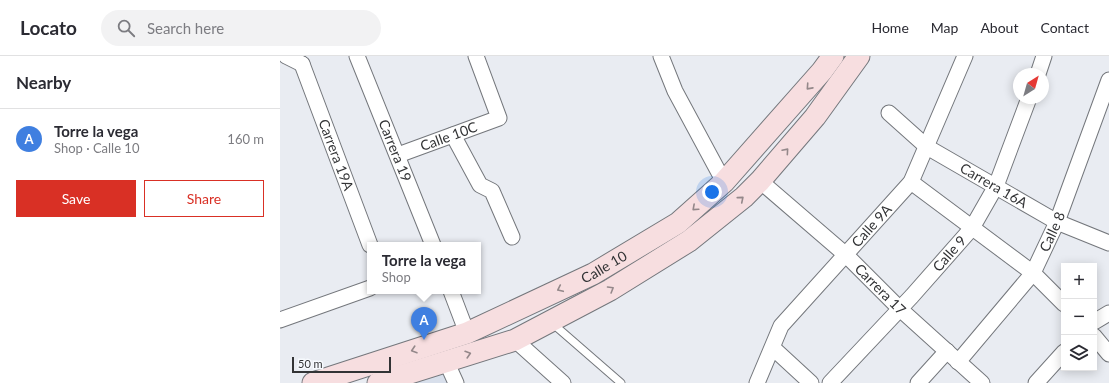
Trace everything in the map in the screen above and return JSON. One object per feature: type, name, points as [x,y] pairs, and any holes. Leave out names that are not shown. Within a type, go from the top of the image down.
[{"type":"main road","name":"Calle 10","points":[[312,383],[467,332],[593,274],[678,223],[724,182],[822,71],[833,56]]},
{"type":"main road","name":"Calle 10","points":[[378,383],[515,340],[610,290],[689,241],[760,181],[815,117],[859,56]]},
{"type":"street","points":[[286,56],[305,60]]},
{"type":"street","name":"Carrera 19","points":[[357,56],[432,242]]},
{"type":"street","name":"Calle 10C","points":[[398,155],[499,118],[476,56]]},
{"type":"street","points":[[661,56],[675,90],[724,182]]},
{"type":"street","name":"Calle 9A","points":[[757,383],[781,326],[911,182],[965,56]]},
{"type":"street","points":[[1040,68],[1044,56]]},
{"type":"street","name":"Carrera 19A","points":[[305,60],[369,242]]},
{"type":"street","name":"Calle 8","points":[[958,362],[1033,273],[1057,222],[1109,80]]},
{"type":"street","name":"Calle 9","points":[[830,383],[900,309],[972,228],[996,186],[1027,104]]},
{"type":"street","name":"Carrera 16A","points":[[889,113],[927,147],[1057,222],[1109,242]]},
{"type":"street","points":[[453,135],[480,185],[492,191],[512,237]]},
{"type":"street","name":"Carrera 17","points":[[760,181],[846,255],[900,309],[982,383]]},
{"type":"street","points":[[911,182],[1033,273],[1061,301]]},
{"type":"street","points":[[280,320],[367,289]]},
{"type":"street","points":[[452,294],[467,332]]},
{"type":"street","points":[[1097,320],[1109,313]]},
{"type":"street","points":[[515,340],[563,383]]},
{"type":"street","points":[[1097,340],[1109,354]]},
{"type":"street","points":[[773,348],[811,383]]},
{"type":"street","points":[[918,383],[947,351]]},
{"type":"street","points":[[1036,383],[1061,355]]},
{"type":"street","points":[[446,361],[456,383]]},
{"type":"lane","points":[[550,322],[621,383]]},
{"type":"shaded area","points":[[446,361],[455,383],[387,383]]},
{"type":"place","name":"Torre la vega","points":[[424,340]]}]
